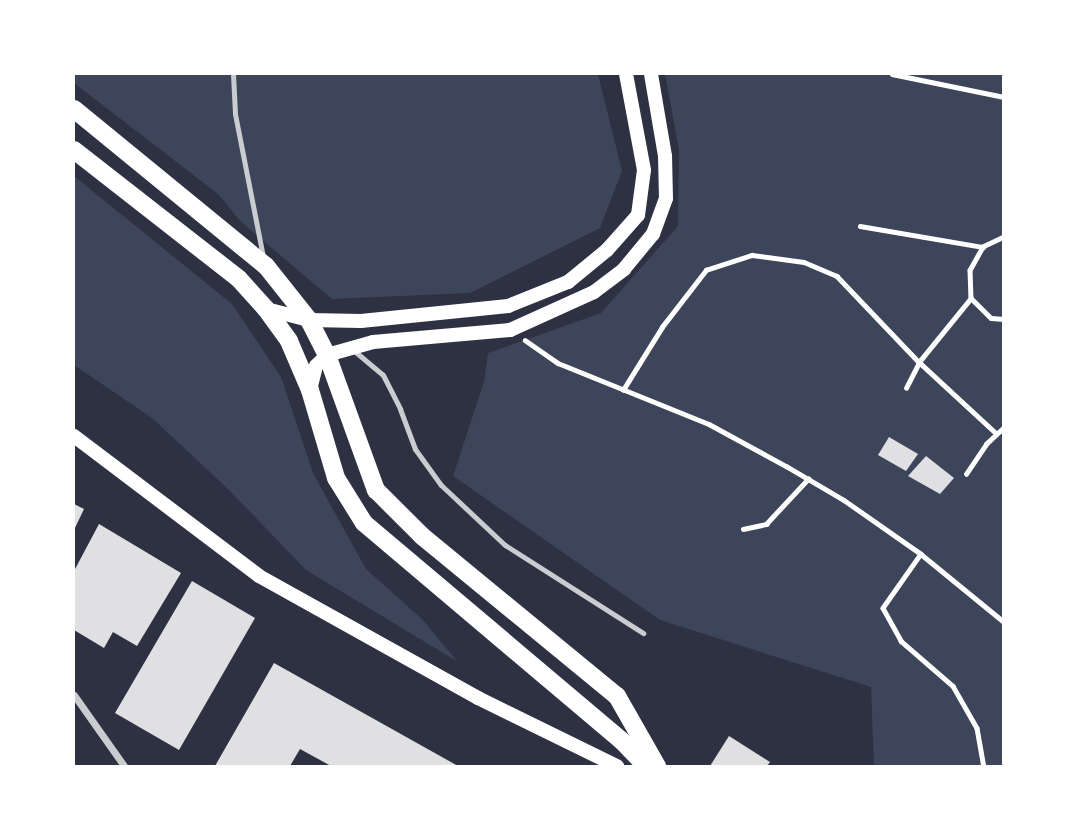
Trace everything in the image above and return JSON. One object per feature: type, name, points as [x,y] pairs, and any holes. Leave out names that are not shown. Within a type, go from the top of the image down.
[{"type":"main road","points":[[266,309],[309,320],[361,321],[508,306],[568,282],[607,250],[638,215],[644,170],[626,74]]},
{"type":"main road","points":[[310,390],[316,366],[327,355],[349,347],[510,330],[554,313],[594,292],[624,269],[653,234],[666,199],[665,156],[650,74]]},
{"type":"main road","points":[[74,109],[265,266],[309,320],[327,355],[376,490],[422,536],[617,696],[657,766]]},
{"type":"main road","points":[[74,150],[239,279],[266,309],[289,341],[310,390],[336,478],[364,523],[622,741],[646,766]]},
{"type":"main road","points":[[74,436],[259,576],[478,698],[617,766]]},
{"type":"street","points":[[74,695],[124,766]]},
{"type":"lane","points":[[233,74],[243,161],[265,266]]},
{"type":"lane","points":[[349,347],[383,375],[400,409],[415,449],[441,485],[505,545],[643,633]]},
{"type":"path","points":[[892,74],[1003,97]]},
{"type":"path","points":[[860,226],[983,247]]},
{"type":"path","points":[[906,388],[919,362],[971,298],[970,270],[983,247],[1003,236]]},
{"type":"path","points":[[623,390],[662,327],[706,270],[752,255],[804,262],[837,276],[919,362],[996,433]]},
{"type":"path","points":[[971,298],[991,318],[1003,319]]},
{"type":"path","points":[[510,330],[558,363],[709,424],[808,479],[921,554],[1003,622]]},
{"type":"path","points":[[966,474],[1003,426]]},
{"type":"path","points":[[743,528],[766,524],[808,479]]},
{"type":"path","points":[[921,554],[883,608],[901,641],[953,686],[977,728],[984,766]]},
{"type":"shaded area","points":[[74,74],[598,74],[622,171],[600,228],[470,293],[332,299],[241,222],[218,194],[74,83]]},
{"type":"shaded area","points":[[665,74],[1003,74],[1003,766],[874,766],[871,687],[660,620],[453,476],[484,382],[488,353],[601,313],[678,226],[679,150]]},
{"type":"shaded area","points":[[74,176],[232,304],[281,377],[313,473],[366,569],[422,619],[458,662],[306,570],[228,489],[152,418],[74,365]]},
{"type":"building","points":[[889,437],[918,454],[906,471],[878,455]]},
{"type":"building","points":[[926,456],[954,478],[940,494],[908,476]]},
{"type":"building","points":[[74,504],[84,509],[74,530]]},
{"type":"building","points":[[99,524],[181,573],[137,646],[113,632],[104,648],[74,630],[74,571]]},
{"type":"building","points":[[192,581],[255,618],[179,750],[115,713]]},
{"type":"building","points":[[274,663],[458,766],[331,766],[300,749],[290,766],[215,766]]},
{"type":"building","points":[[729,736],[770,762],[767,766],[710,766]]}]
